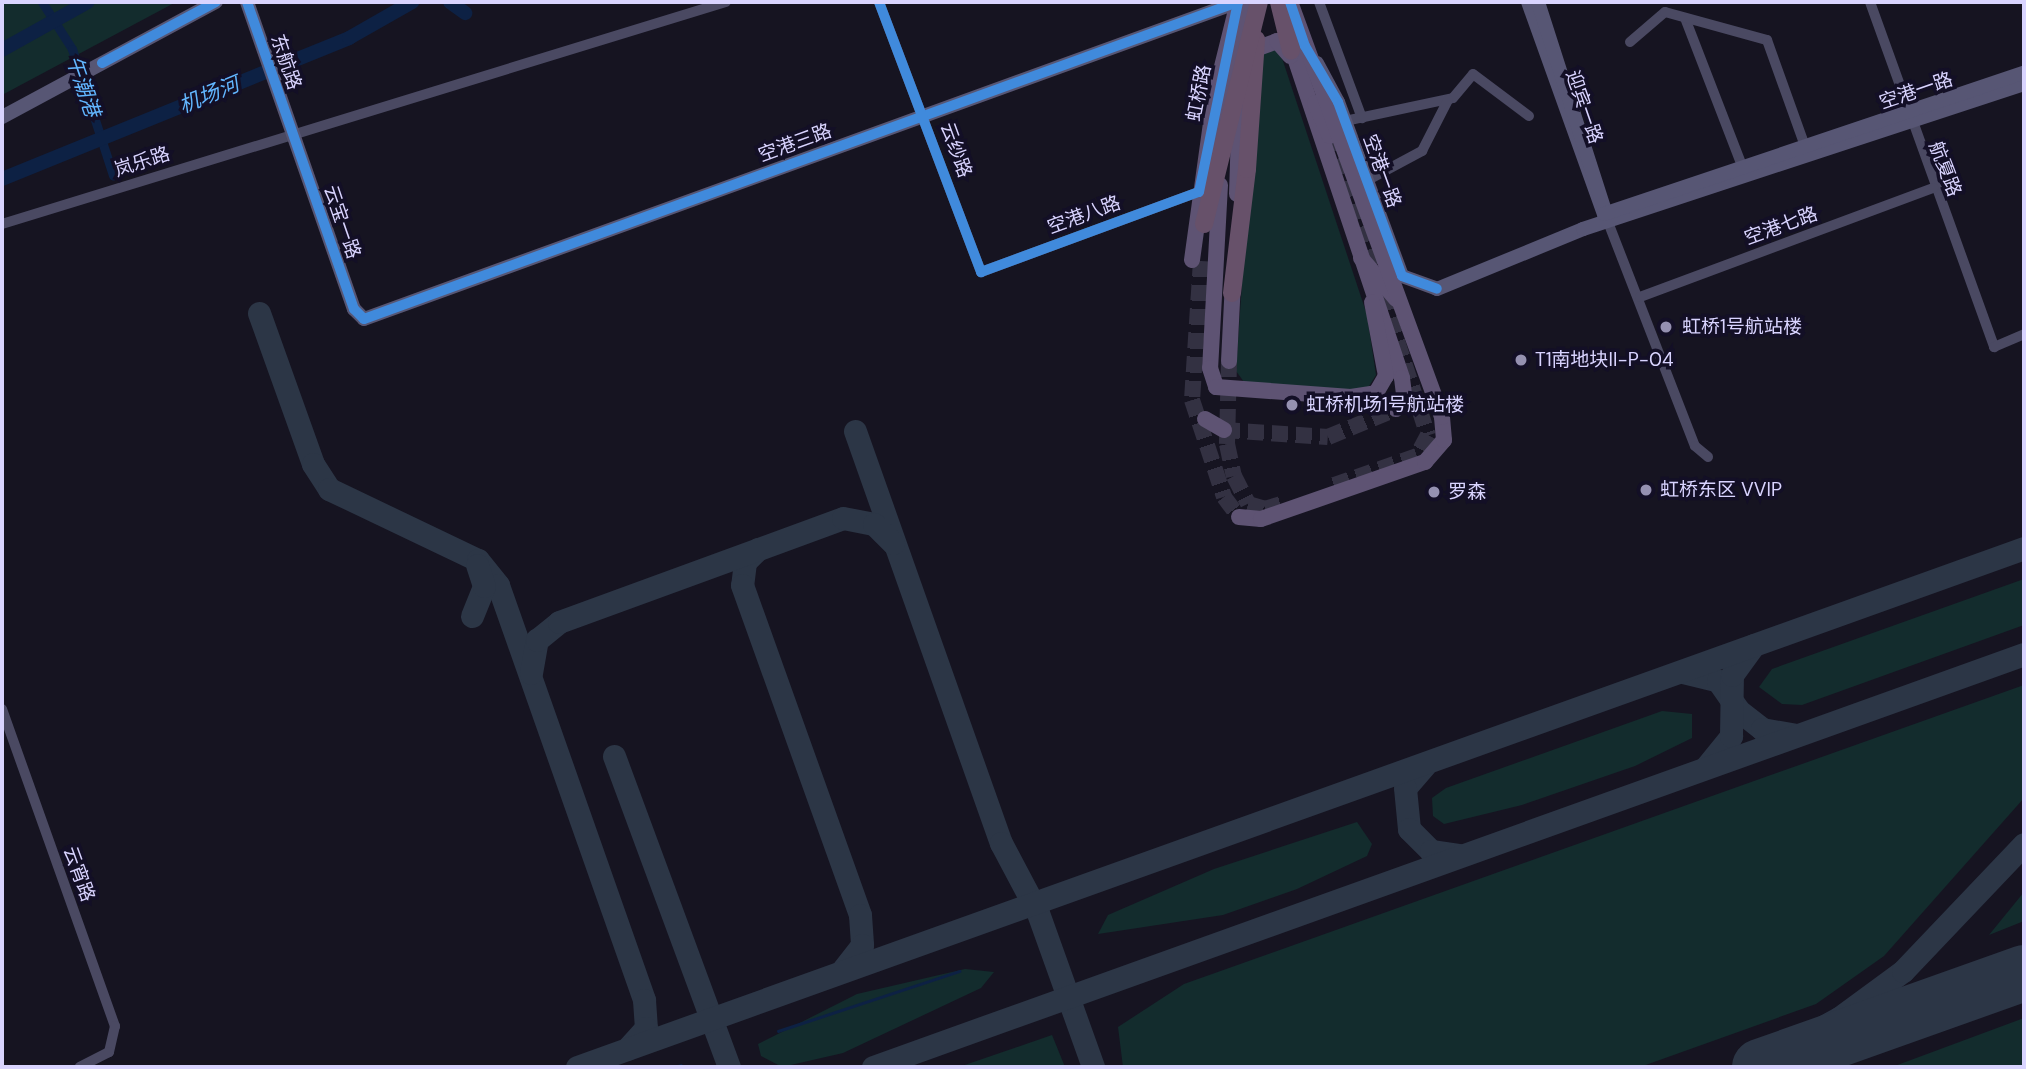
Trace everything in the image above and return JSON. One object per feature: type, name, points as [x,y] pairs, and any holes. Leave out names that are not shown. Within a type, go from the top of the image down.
[{"type":"highway","points":[[1204,224],[1257,2]]},
{"type":"highway","points":[[1232,293],[1247,169],[1254,51],[1265,2]]},
{"type":"highway","points":[[1279,2],[1298,48]]},
{"type":"main road","points":[[101,59],[198,2]]},
{"type":"main road","points":[[2,107],[216,2]]},
{"type":"main road","name":"空港三路","points":[[364,319],[1238,2]]},
{"type":"main road","name":"虹桥路","points":[[1238,2],[1199,192],[1196,261],[1222,98],[1245,2]]},
{"type":"main road","points":[[1257,2],[1242,64],[1219,192],[1211,376],[1224,389],[1360,398],[1376,393],[1386,376],[1372,302]]},
{"type":"main road","points":[[1290,2],[1298,48],[1330,136]]},
{"type":"main road","name":"迎宾一路","points":[[1528,2],[1606,216]]},
{"type":"main road","name":"迎宾一路","points":[[1538,2],[1606,216]]},
{"type":"main road","name":"东航路","points":[[249,3],[292,133]]},
{"type":"main road","points":[[1229,361],[1242,64],[1258,43],[1277,41],[1297,71],[1372,302],[1406,392],[1396,409]]},
{"type":"main road","points":[[1297,71],[1298,48]]},
{"type":"main road","points":[[1240,517],[1261,519],[1425,462],[1440,449],[1442,416],[1337,118],[1298,48]]},
{"type":"main road","name":"空港一路","points":[[1298,48],[1345,121],[1402,276],[1437,289],[1583,229],[1606,216],[1805,146],[1908,121],[2024,73]]},
{"type":"main road","points":[[2,117],[66,77]]},
{"type":"main road","name":"空港一路","points":[[1606,216],[2024,84]]},
{"type":"main road","name":"云宝一路","points":[[292,133],[354,309],[364,319]]},
{"type":"main road","points":[[1199,192],[1214,280]]},
{"type":"main road","points":[[1356,252],[1402,306]]},
{"type":"main road","points":[[1205,419],[1224,430]]},
{"type":"street","name":"岚乐路","points":[[2,225],[292,133],[726,2]]},
{"type":"street","name":"云纱路","points":[[878,2],[924,114],[981,272]]},
{"type":"street","points":[[1320,2],[1362,118]]},
{"type":"street","name":"航夏路","points":[[1870,2],[1908,121],[1994,347],[2024,334]]},
{"type":"street","points":[[1630,42],[1651,18],[1665,12],[1767,40],[1805,146]]},
{"type":"street","points":[[1685,18],[1742,166]]},
{"type":"street","points":[[1366,181],[1422,151],[1448,100],[1473,74],[1529,116]]},
{"type":"street","points":[[1345,121],[1448,100]]},
{"type":"street","name":"空港七路","points":[[1640,297],[1933,188]]},
{"type":"street","name":"空港八路","points":[[981,272],[1199,192]]},
{"type":"street","name":"迎宾一路","points":[[1606,216],[1640,297],[1695,446],[1708,457]]},
{"type":"street","name":"云宵路","points":[[2,709],[114,1026],[109,1052],[80,1067]]},
{"type":"green space","points":[[2,2],[176,2],[2,95]]},
{"type":"green space","points":[[1277,43],[1367,315],[1376,375],[1366,391],[1247,386],[1236,371],[1258,50]]},
{"type":"green space","points":[[2024,579],[2024,625],[1802,705],[1782,704],[1759,687],[1772,669]]},
{"type":"green space","points":[[2024,685],[2024,798],[1884,956],[1816,1004],[1640,1067],[1123,1067],[1118,1027],[1184,984]]},
{"type":"green space","points":[[1662,711],[1692,714],[1692,738],[1635,766],[1522,805],[1444,824],[1433,816],[1432,798],[1446,788]]},
{"type":"green space","points":[[1357,822],[1372,844],[1367,856],[1297,889],[1223,915],[1098,934],[1108,915],[1214,869]]},
{"type":"green space","points":[[2024,892],[2024,921],[1989,935]]},
{"type":"green space","points":[[965,969],[994,972],[981,988],[843,1053],[782,1067],[761,1056],[758,1044],[857,994]]},
{"type":"green space","points":[[2024,1018],[2024,1067],[1892,1067]]},
{"type":"green space","points":[[1052,1035],[1065,1067],[959,1067]]},
{"type":"waterway","name":"午潮港","points":[[42,2],[72,49],[113,175]]},
{"type":"waterway","points":[[2,50],[88,2]]},
{"type":"waterway","name":"机场河","points":[[2,179],[349,38],[412,2]]},
{"type":"waterway","points":[[450,2],[465,13]]},
{"type":"waterway","points":[[778,1031],[959,971]]},
{"type":"waterway","points":[[675,1067],[681,1065]]},
{"type":"taxiway","points":[[259,313],[313,464],[329,489],[478,560],[498,585],[644,1000],[646,1028],[627,1049]]},
{"type":"taxiway","points":[[855,431],[1001,843],[1038,913],[1093,1067]]},
{"type":"taxiway","points":[[531,673],[537,640],[559,622],[843,518],[874,524],[893,543]]},
{"type":"taxiway","points":[[577,1067],[2024,548]]},
{"type":"taxiway","points":[[758,549],[745,562],[742,585],[860,915],[862,945],[842,971]]},
{"type":"taxiway","points":[[472,616],[484,586],[477,565]]},
{"type":"taxiway","points":[[1706,767],[1731,736],[1732,675],[1754,645]]},
{"type":"taxiway","points":[[873,1067],[2024,654]]},
{"type":"taxiway","points":[[1683,672],[1718,681],[1738,710],[1762,729],[1795,735]]},
{"type":"taxiway","points":[[614,756],[729,1067]]},
{"type":"taxiway","points":[[1425,765],[1405,788],[1409,829],[1431,851],[1460,855]]},
{"type":"taxiway","points":[[1749,1067],[1839,1018],[1903,971],[2024,844]]},
{"type":"runway","points":[[1760,1067],[2024,973]]},
{"type":"tunnel","points":[[1330,136],[1428,435],[1417,456],[1332,486]]},
{"type":"tunnel","points":[[1201,261],[1192,400],[1224,497],[1239,517]]},
{"type":"tunnel","points":[[1229,361],[1227,444],[1234,476],[1248,504],[1265,509],[1285,503]]},
{"type":"tunnel","points":[[1224,430],[1328,437],[1396,409]]},
{"type":"cycle path","points":[[102,63],[216,2]]},
{"type":"cycle path","points":[[247,2],[354,309],[364,319],[1238,2]]},
{"type":"cycle path","points":[[879,2],[981,272],[1199,192],[1238,2]]},
{"type":"cycle path","points":[[1290,2],[1305,46],[1338,102],[1402,276],[1437,289]]},
{"type":"place","name":"虹桥1号航站楼","points":[[1666,327]]},
{"type":"place","name":"T1南地块II-P-04","points":[[1521,360]]},
{"type":"place","name":"虹桥机场1号航站楼","points":[[1292,405]]},
{"type":"place","name":"虹桥东区 VVIP","points":[[1646,490]]},
{"type":"place","name":"罗森","points":[[1434,492]]}]
